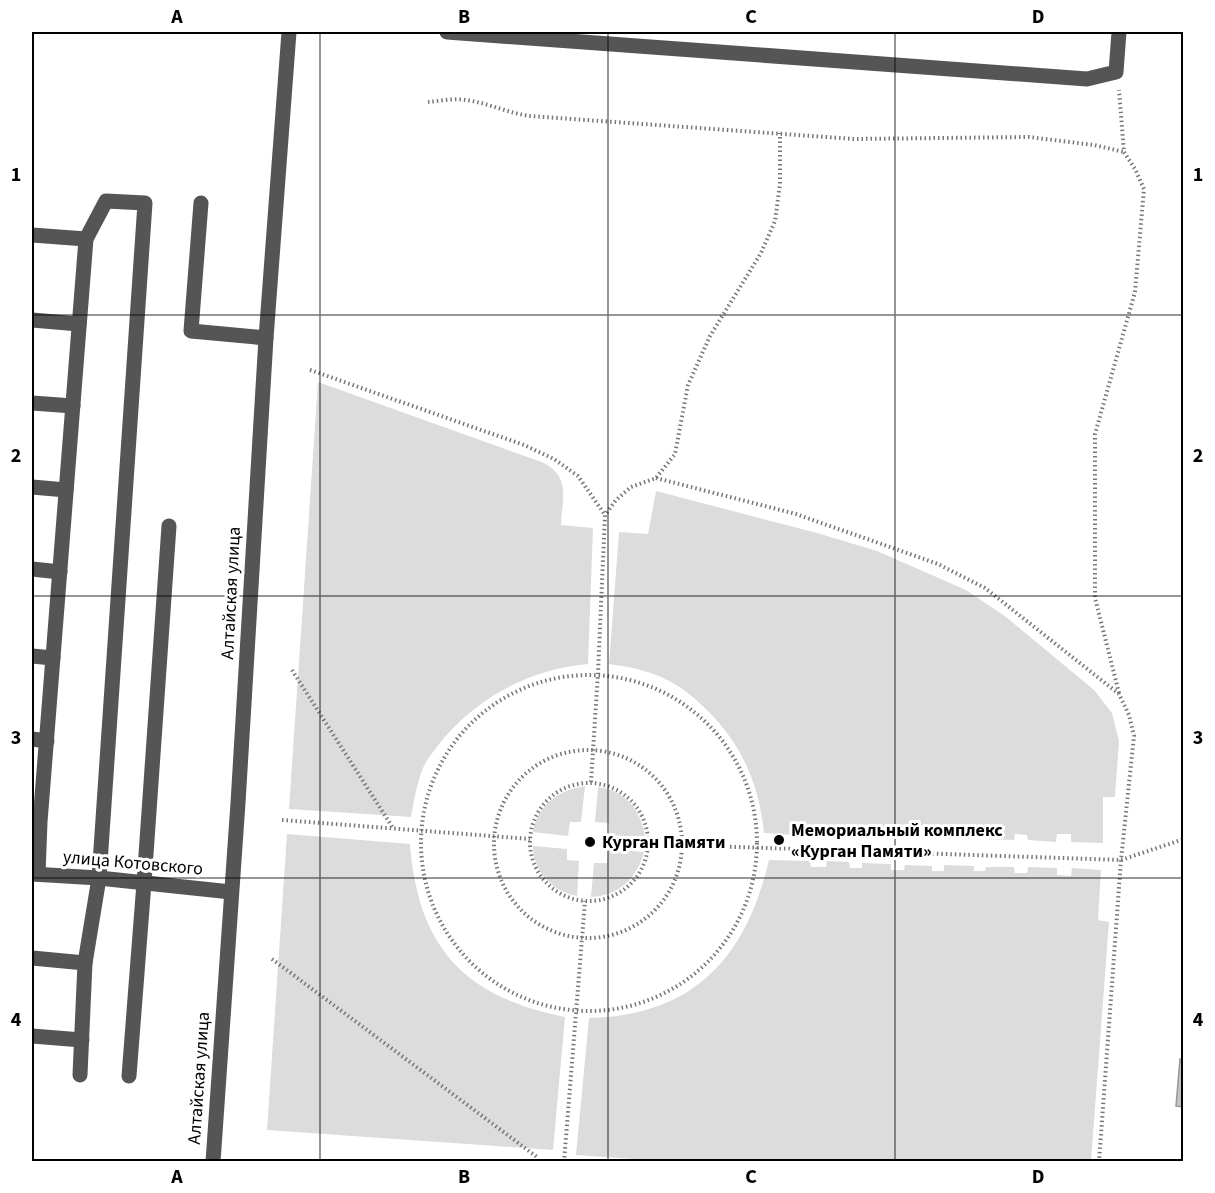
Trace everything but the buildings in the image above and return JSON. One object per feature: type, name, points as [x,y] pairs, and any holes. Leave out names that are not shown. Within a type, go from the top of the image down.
[{"type":"street","name":"Алтайская улица","points":[[216,1160],[266,338],[290,32]]},
{"type":"street","points":[[447,32],[1088,79],[1116,72],[1119,32]]},
{"type":"street","points":[[35,874],[39,740],[53,658],[86,239],[106,201],[145,203],[99,878],[85,963],[80,1075]]},
{"type":"street","points":[[201,203],[192,331],[266,338]]},
{"type":"street","points":[[32,235],[86,239]]},
{"type":"street","points":[[32,320],[79,324]]},
{"type":"street","points":[[32,403],[73,406]]},
{"type":"street","points":[[32,487],[66,490]]},
{"type":"street","points":[[129,1076],[169,526]]},
{"type":"street","points":[[32,569],[60,572]]},
{"type":"street","points":[[32,656],[53,658]]},
{"type":"street","name":"улица Котовского","points":[[35,874],[99,878],[231,892]]},
{"type":"street","points":[[32,958],[85,963]]},
{"type":"street","points":[[32,1036],[82,1040]]},
{"type":"path","points":[[1099,1161],[1121,860],[1134,736],[1130,715],[1119,694],[1095,598],[1095,434],[1135,292],[1144,189],[1124,152],[1116,72]]},
{"type":"path","points":[[428,102],[464,99],[530,116],[854,139],[1029,137],[1094,145],[1124,152]]},
{"type":"path","points":[[591,782],[605,515],[616,500],[631,487],[656,478],[675,454],[688,385],[710,336],[760,253],[774,221],[780,184],[780,133]]},
{"type":"path","points":[[310,370],[524,445],[554,459],[578,476],[605,515]]},
{"type":"path","points":[[656,478],[796,514],[938,564],[985,588],[1119,694]]},
{"type":"path","points":[[292,670],[393,828]]},
{"type":"path","points":[[598,673],[622,676],[666,691],[708,721],[737,765],[747,789],[756,818],[759,848],[754,883],[743,911],[731,933],[699,971],[678,988],[658,999],[608,1010],[577,1010],[549,1005],[514,992],[486,977],[452,944],[431,904],[428,893],[421,855],[421,830],[423,810],[436,770],[476,717],[521,689],[570,676],[598,673]]},
{"type":"path","points":[[593,749],[623,755],[649,771],[669,794],[681,822],[682,845],[677,874],[658,907],[635,926],[608,936],[581,938],[551,931],[526,916],[507,894],[496,867],[494,836],[500,809],[514,784],[536,765],[563,752],[593,749]]},
{"type":"path","points":[[591,782],[607,785],[629,798],[644,819],[649,844],[640,872],[627,887],[611,897],[592,902],[577,901],[548,885],[532,860],[530,838],[534,818],[552,795],[564,788],[591,782]]},
{"type":"path","points":[[282,820],[530,838]]},
{"type":"path","points":[[649,844],[1121,860],[1184,839]]},
{"type":"path","points":[[564,1161],[585,901]]},
{"type":"path","points":[[272,959],[537,1157]]},
{"type":"shaded area","points":[[318,382],[544,463],[553,469],[562,482],[561,525],[593,528],[588,664],[567,667],[528,678],[491,697],[474,709],[444,738],[425,764],[417,786],[411,817],[289,809]]},
{"type":"shaded area","points":[[656,491],[877,551],[966,590],[1006,617],[1094,690],[1112,713],[1119,741],[1115,797],[1103,797],[1103,843],[1071,842],[1071,834],[1057,834],[1056,842],[1028,840],[1027,835],[1015,834],[1014,840],[985,839],[985,834],[974,834],[973,839],[944,838],[944,833],[933,832],[932,837],[904,836],[904,831],[891,831],[890,837],[861,836],[862,831],[849,831],[849,836],[827,836],[826,830],[810,830],[810,836],[764,833],[758,798],[747,766],[719,723],[695,699],[664,678],[649,672],[609,664],[619,532],[648,534]]},
{"type":"shaded area","points":[[585,786],[581,822],[570,822],[568,836],[533,832],[539,814],[551,800],[566,791]]},
{"type":"shaded area","points":[[598,787],[616,792],[630,803],[640,819],[645,837],[609,835],[609,823],[595,822]]},
{"type":"shaded area","points":[[287,834],[410,844],[415,880],[423,912],[436,939],[453,962],[474,981],[499,996],[530,1008],[565,1017],[553,1150],[267,1130]]},
{"type":"shaded area","points":[[533,846],[567,849],[567,860],[579,861],[577,896],[560,890],[546,879],[536,864]]},
{"type":"shaded area","points":[[608,849],[644,852],[637,870],[625,884],[610,893],[591,897],[594,863],[607,863]]},
{"type":"shaded area","points":[[769,860],[810,861],[811,867],[826,867],[827,861],[849,862],[850,868],[862,868],[862,863],[891,864],[891,870],[904,870],[905,865],[932,866],[932,871],[944,871],[944,865],[974,866],[974,871],[985,871],[986,867],[1014,867],[1015,873],[1027,873],[1028,867],[1057,868],[1057,875],[1071,876],[1072,868],[1101,870],[1098,920],[1109,922],[1091,1161],[676,1162],[576,1155],[589,1018],[626,1015],[658,1006],[686,993],[709,975],[729,953],[746,926],[759,895]]},
{"type":"place","name":"Мемориальный комплекс «Курган Памяти»","points":[[779,840]]},
{"type":"place","name":"Курган Памяти","points":[[590,842]]}]
